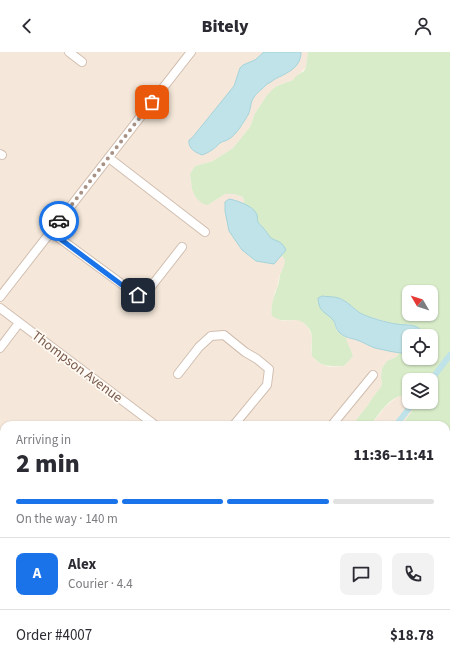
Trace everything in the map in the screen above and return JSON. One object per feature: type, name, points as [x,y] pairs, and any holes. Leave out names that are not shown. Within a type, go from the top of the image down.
[{"type":"street","points":[[69,52],[82,62]]},
{"type":"street","points":[[0,297],[191,52]]},
{"type":"street","points":[[109,158],[205,232]]},
{"type":"street","points":[[51,232],[134,294],[138,295],[145,293],[150,288],[182,247]]},
{"type":"street","name":"Thompson Avenue","points":[[0,308],[150,421]]},
{"type":"street","points":[[0,348],[19,323]]},
{"type":"street","points":[[178,374],[199,347],[211,336],[224,335],[245,352],[257,359],[269,369],[267,385],[237,421]]},
{"type":"street","points":[[335,421],[373,375]]},
{"type":"shaded area","points":[[0,52],[264,52],[255,60],[243,65],[240,68],[234,86],[189,140],[190,148],[202,155],[229,139],[244,123],[252,101],[257,93],[267,84],[287,73],[296,64],[301,56],[301,52],[308,52],[306,67],[293,80],[277,86],[267,95],[254,115],[250,127],[233,148],[213,161],[195,166],[190,174],[191,183],[196,198],[208,205],[225,194],[234,194],[243,197],[244,204],[238,201],[232,235],[242,250],[256,261],[274,264],[281,255],[285,260],[285,264],[275,291],[271,310],[282,321],[297,320],[301,321],[308,327],[312,337],[311,351],[315,360],[329,367],[344,366],[347,363],[350,348],[347,345],[346,337],[375,347],[400,352],[396,357],[387,361],[382,368],[381,387],[355,421],[0,421]]},
{"type":"shaded area","points":[[400,396],[402,396],[402,409],[411,409],[412,411],[405,421],[374,421],[385,407]]},
{"type":"green space","points":[[308,52],[450,52],[450,421],[405,421],[412,411],[411,409],[438,409],[438,373],[402,373],[402,396],[392,400],[374,421],[355,421],[381,387],[382,368],[387,361],[396,357],[400,352],[402,352],[402,365],[438,365],[438,329],[419,329],[408,324],[395,324],[370,317],[361,314],[344,300],[321,296],[321,309],[334,321],[336,330],[346,337],[353,356],[344,366],[326,366],[319,363],[312,356],[312,337],[307,326],[296,320],[281,320],[272,316],[273,302],[285,262],[281,255],[286,250],[269,237],[258,222],[253,209],[244,204],[243,197],[234,194],[225,194],[208,205],[203,204],[196,198],[192,189],[190,174],[195,166],[213,161],[233,148],[250,127],[254,115],[267,95],[277,86],[293,80],[304,71],[306,67]]},
{"type":"water","points":[[264,52],[301,52],[299,62],[296,66],[267,84],[255,95],[248,115],[232,137],[202,155],[195,151],[191,148],[189,140],[234,86],[240,68],[243,65],[255,60]]},
{"type":"water","points":[[229,199],[240,202],[252,208],[257,214],[259,223],[270,237],[280,242],[284,246],[286,250],[274,264],[256,261],[242,250],[229,231],[225,211],[225,202]]},
{"type":"water","points":[[322,296],[335,297],[341,299],[360,313],[372,318],[401,325],[409,325],[420,329],[402,329],[402,353],[375,348],[342,335],[337,330],[334,321],[321,309],[318,298]]},
{"type":"waterway","points":[[436,373],[450,355]]},
{"type":"waterway","points":[[399,421],[409,409]]},
{"type":"way so far","points":[[59,221],[152,102]]},
{"type":"route","points":[[59,221],[51,232],[134,294],[138,295]]}]
